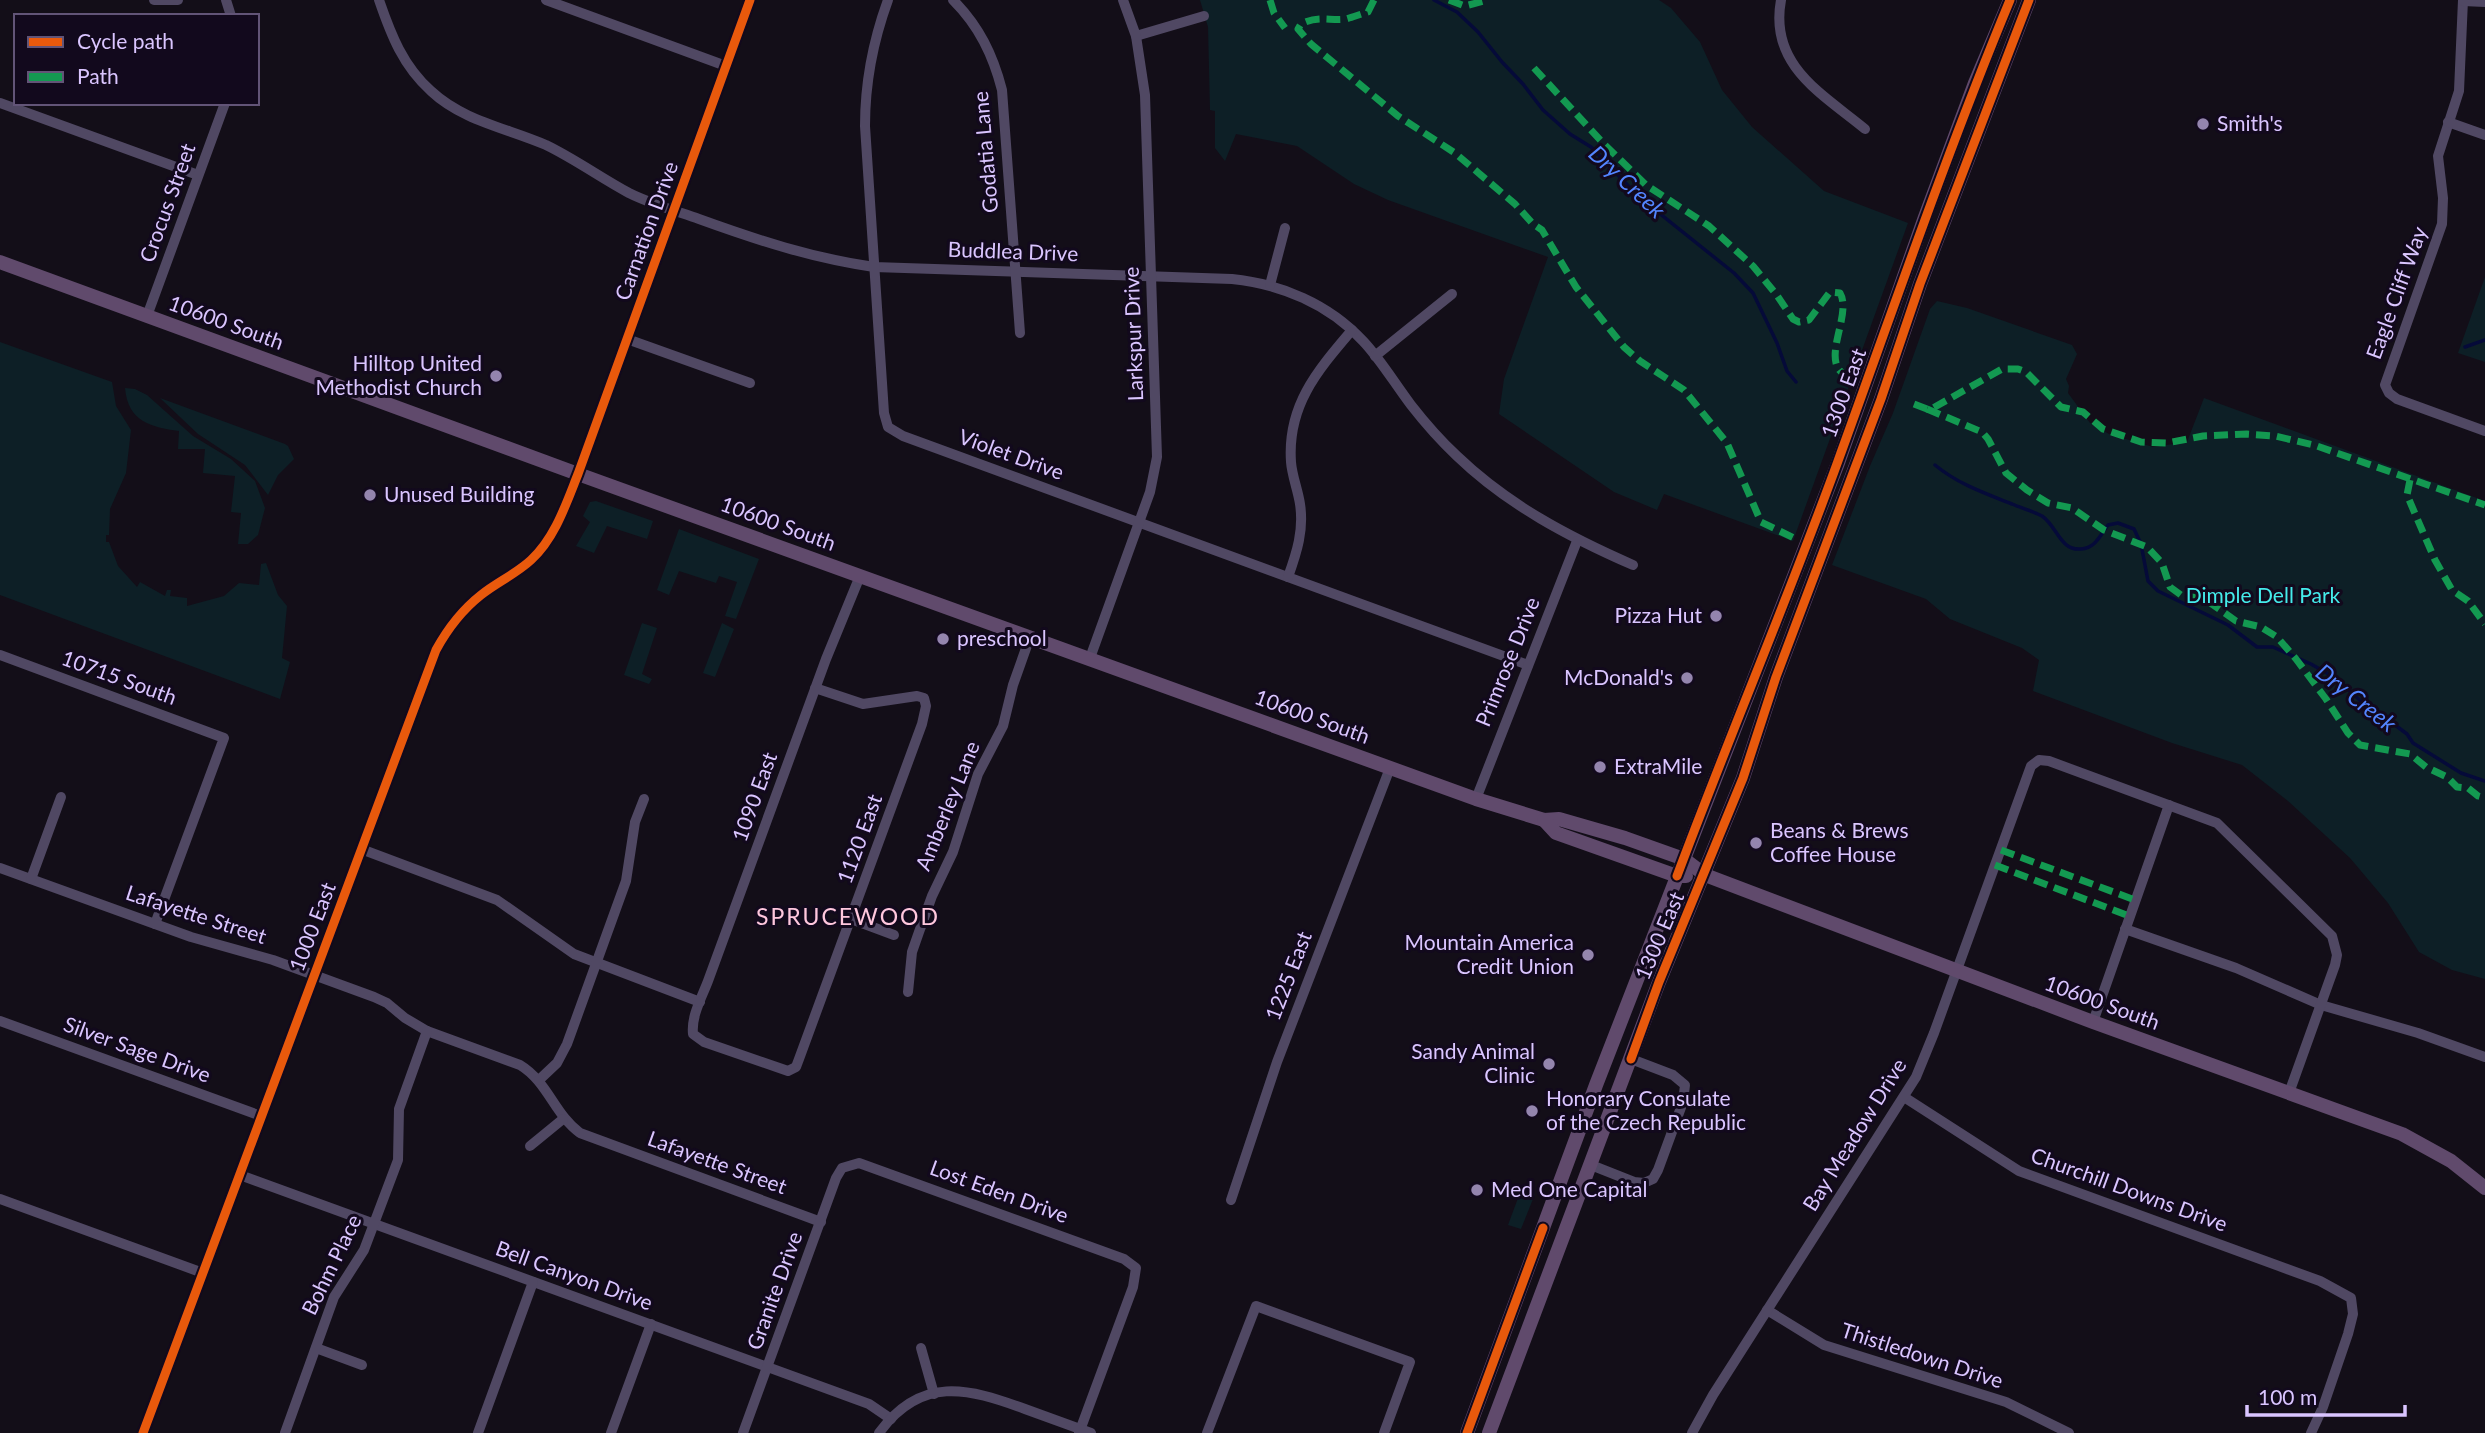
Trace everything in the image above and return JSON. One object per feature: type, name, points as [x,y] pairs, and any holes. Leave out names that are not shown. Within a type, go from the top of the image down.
[{"type":"main road","name":"1300 East","points":[[1466,1433],[1596,1085],[1833,474],[1975,83],[2010,0]]},
{"type":"main road","name":"1300 East","points":[[1489,1433],[1659,982],[1743,778],[1776,677],[1881,399],[1929,258],[2029,0]]},
{"type":"main road","name":"10600 South","points":[[0,262],[1476,799],[1544,820],[1559,819],[1625,838],[1684,859],[1705,875],[2093,1022],[2402,1134],[2451,1161],[2482,1185]]},
{"type":"main road","name":"10600 South","points":[[1544,820],[1556,833],[1677,876],[1705,875]]},
{"type":"street","points":[[154,0],[177,0]]},
{"type":"street","name":"Buddlea Drive","points":[[379,0],[405,63],[417,78],[448,105],[466,115],[547,146],[631,194],[789,250],[873,267],[1232,279],[1270,285],[1312,302],[1352,330],[1376,356],[1411,406],[1457,456],[1516,504],[1577,541],[1633,565]]},
{"type":"street","points":[[547,0],[726,66]]},
{"type":"street","name":"Carnation Drive","points":[[578,474],[750,0]]},
{"type":"street","name":"Violet Drive","points":[[888,0],[873,49],[865,104],[865,148],[873,267],[884,413],[888,427],[903,436],[1528,665]]},
{"type":"street","name":"Godatia Lane","points":[[953,0],[977,27],[996,67],[1002,90],[1020,332]]},
{"type":"street","name":"Larkspur Drive","points":[[1090,658],[1150,492],[1157,457],[1144,95],[1136,36],[1123,0]]},
{"type":"street","points":[[1780,0],[1779,31],[1791,63],[1803,77],[1865,129]]},
{"type":"street","points":[[2463,1],[2485,2]]},
{"type":"street","name":"Eagle Cliff Way","points":[[2463,1],[2461,80],[2438,156],[2443,198],[2442,224],[2385,385],[2389,393],[2397,399],[2485,431]]},
{"type":"street","points":[[1136,36],[1204,16]]},
{"type":"street","points":[[0,103],[198,175]]},
{"type":"street","name":"Crocus Street","points":[[147,316],[224,105]]},
{"type":"street","points":[[2448,122],[2485,135]]},
{"type":"street","points":[[1270,285],[1285,228]]},
{"type":"street","points":[[1376,356],[1452,294]]},
{"type":"street","points":[[1288,577],[1301,537],[1300,503],[1291,461],[1295,418],[1304,392],[1314,376],[1352,330]]},
{"type":"street","points":[[627,339],[750,383]]},
{"type":"street","name":"1000 East","points":[[143,1433],[433,657],[446,631],[460,615],[482,594],[532,559],[553,532],[578,474]]},
{"type":"street","name":"Primrose Drive","points":[[1476,799],[1577,541]]},
{"type":"street","name":"1090 East","points":[[693,1034],[700,1002],[815,688],[860,576]]},
{"type":"street","name":"Amberley Lane","points":[[908,992],[912,953],[919,932],[932,896],[953,852],[978,774],[1003,726],[1013,685],[1030,637]]},
{"type":"street","name":"10715 South","points":[[0,655],[224,738],[155,925]]},
{"type":"street","name":"1120 East","points":[[693,1034],[710,1045],[776,1069],[793,1070],[922,724],[926,706],[924,698],[908,697],[863,704],[815,688]]},
{"type":"street","name":"Bay Meadow Drive","points":[[1692,1433],[1713,1395],[1904,1097],[1926,1056],[2031,766],[2039,760],[2049,761],[2169,805]]},
{"type":"street","name":"1225 East","points":[[1231,1200],[1277,1062],[1390,768]]},
{"type":"street","points":[[31,880],[61,797]]},
{"type":"street","points":[[539,1080],[563,1054],[626,881],[635,822],[644,799]]},
{"type":"street","points":[[2093,1022],[2169,805],[2217,823],[2332,936],[2337,955],[2335,965],[2289,1093]]},
{"type":"street","points":[[361,849],[497,900],[554,942],[596,963],[700,1002]]},
{"type":"street","name":"Lafayette Street","points":[[0,868],[155,925],[314,974],[387,1003],[416,1026],[520,1066],[539,1080],[563,1119],[590,1138],[821,1222]]},
{"type":"street","points":[[851,919],[894,935]]},
{"type":"street","points":[[2125,929],[2235,968],[2321,1005],[2418,1033],[2485,1057]]},
{"type":"street","name":"Silver Sage Drive","points":[[0,1021],[261,1116]]},
{"type":"street","name":"Bohm Place","points":[[285,1433],[334,1297],[364,1250],[398,1160],[399,1109],[427,1031]]},
{"type":"street","points":[[1591,1165],[1634,1182],[1644,1183],[1653,1179],[1658,1170],[1683,1102],[1685,1085],[1673,1075],[1631,1059]]},
{"type":"street","name":"Churchill Downs Drive","points":[[1904,1097],[2019,1171],[2320,1281],[2351,1298],[2353,1314],[2348,1334],[2323,1407],[2311,1433]]},
{"type":"street","points":[[530,1146],[563,1119]]},
{"type":"street","name":"Lost Eden Drive","points":[[847,1165],[865,1163],[1124,1259],[1136,1268],[1133,1287],[1083,1432]]},
{"type":"street","name":"Granite Drive","points":[[743,1433],[839,1172],[847,1165]]},
{"type":"street","name":"Bell Canyon Drive","points":[[240,1175],[869,1404],[891,1419]]},
{"type":"street","points":[[0,1199],[203,1273]]},
{"type":"street","points":[[478,1433],[533,1282]]},
{"type":"street","points":[[1207,1433],[1256,1306],[1409,1362],[1384,1433]]},
{"type":"street","name":"Thistledown Drive","points":[[1767,1310],[1824,1345],[2006,1402],[2069,1433]]},
{"type":"street","points":[[611,1433],[651,1324]]},
{"type":"street","points":[[316,1348],[362,1365]]},
{"type":"street","points":[[922,1348],[934,1394]]},
{"type":"street","points":[[879,1433],[904,1408],[919,1399],[948,1391],[977,1392],[1083,1432]]},
{"type":"green space","points":[[1200,0],[1659,0],[1671,8],[1700,42],[1722,90],[1752,127],[1824,191],[1908,223],[1793,541],[1664,494],[1657,510],[1614,492],[1499,414],[1504,379],[1548,257],[1388,200],[1354,184],[1297,146],[1236,134],[1225,161],[1215,148],[1215,111],[1210,110],[1208,27]]},
{"type":"green space","points":[[2485,277],[2485,362],[2458,353]]},
{"type":"green space","name":"Dimple Dell Park","points":[[1937,301],[1967,308],[2072,345],[2077,354],[2066,379],[2068,393],[2090,423],[2109,434],[2153,447],[2187,442],[2204,398],[2485,501],[2485,979],[2452,970],[2419,952],[2388,903],[2350,858],[2288,801],[2242,765],[2172,743],[2033,691],[2039,660],[2022,648],[1950,619],[1926,599],[1832,565],[1893,413],[1930,309]]},
{"type":"green space","points":[[0,342],[112,382],[116,406],[131,430],[126,473],[110,509],[109,535],[106,535],[106,542],[109,542],[118,566],[137,587],[140,582],[165,596],[167,590],[171,590],[170,596],[187,598],[187,606],[224,596],[239,583],[259,585],[261,564],[266,563],[278,595],[287,606],[282,658],[290,662],[280,699],[0,595]]},
{"type":"green space","points":[[125,388],[147,395],[193,436],[231,459],[255,481],[265,508],[258,535],[248,544],[238,544],[241,513],[231,512],[235,476],[203,473],[205,449],[178,449],[179,431],[143,421],[131,408]]},
{"type":"green space","points":[[160,398],[285,444],[294,459],[278,475],[268,495],[245,465],[198,434]]},
{"type":"green space","points":[[596,501],[653,521],[647,539],[607,526],[594,553],[576,546],[590,522],[583,516],[590,502]]},
{"type":"green space","points":[[679,529],[759,559],[736,619],[725,616],[737,582],[719,576],[716,583],[679,571],[669,595],[657,590]]},
{"type":"green space","points":[[642,623],[657,628],[642,674],[652,679],[649,684],[624,675]]},
{"type":"green space","points":[[722,623],[734,629],[715,677],[703,673]]},
{"type":"green space","points":[[1521,1190],[1535,1194],[1521,1229],[1508,1225]]},
{"type":"waterway","name":"Dry Creek","points":[[1434,0],[1457,12],[1478,32],[1543,110],[1570,134],[1591,147],[1639,197],[1734,273],[1753,293],[1787,371],[1796,382]]},
{"type":"waterway","points":[[2465,347],[2485,340]]},
{"type":"waterway","name":"Dry Creek","points":[[1935,465],[1972,488],[2042,516],[2063,542],[2074,549],[2090,546],[2108,525],[2118,523],[2134,529],[2141,544],[2148,581],[2158,591],[2228,625],[2257,647],[2273,647],[2337,679],[2379,718],[2391,722],[2407,734],[2413,743],[2461,773],[2485,781]]},
{"type":"marked path","points":[[1270,0],[1274,13],[1285,28]]},
{"type":"marked path","points":[[1374,0],[1368,12],[1346,19],[1313,20],[1301,24],[1298,29],[1311,44],[1398,116],[1455,153],[1542,230],[1576,287],[1624,347],[1684,390],[1727,443],[1761,522],[1796,539]]},
{"type":"marked path","points":[[1449,0],[1465,6],[1484,1]]},
{"type":"marked path","points":[[1534,68],[1646,185],[1709,226],[1753,266],[1793,319],[1799,322],[1809,320],[1830,292],[1840,293],[1843,302],[1835,350],[1839,370],[1847,376]]},
{"type":"marked path","points":[[1914,404],[1927,409],[1933,408],[2002,369],[2018,369],[2026,372],[2061,407],[2083,412],[2103,429],[2141,442],[2167,443],[2203,436],[2247,434],[2275,436],[2314,445],[2485,505]]},
{"type":"marked path","points":[[1927,409],[1982,432],[2006,473],[2027,490],[2048,503],[2072,508],[2104,530],[2147,547],[2162,563],[2170,587],[2181,595],[2206,600],[2236,621],[2261,627],[2277,637],[2326,699],[2348,733],[2360,745],[2410,754],[2426,767],[2447,777],[2457,787],[2468,788],[2485,798]]},
{"type":"marked path","points":[[2410,480],[2407,495],[2435,560],[2452,590],[2468,601],[2485,624]]},
{"type":"marked path","points":[[2001,850],[2135,900]]},
{"type":"marked path","points":[[1995,865],[2129,916]]},
{"type":"cycle path","points":[[143,1433],[436,650],[468,607],[487,590],[525,565],[539,551],[559,520],[750,0]]},
{"type":"cycle path","points":[[1677,876],[1819,513],[1943,172],[2010,0]]},
{"type":"cycle path","points":[[1631,1059],[1659,982],[1743,778],[1776,677],[1881,399],[1920,284],[2029,0]]},
{"type":"cycle path","points":[[1467,1433],[1543,1228]]},
{"type":"place","name":"Smith's","points":[[2203,124]]},
{"type":"place","name":"Hilltop United Methodist Church","points":[[496,376]]},
{"type":"place","name":"Unused Building","points":[[370,495]]},
{"type":"place","name":"Pizza Hut","points":[[1716,616]]},
{"type":"place","name":"preschool","points":[[943,639]]},
{"type":"place","name":"McDonald's","points":[[1687,678]]},
{"type":"place","name":"ExtraMile","points":[[1600,767]]},
{"type":"place","name":"Beans & Brews Coffee House","points":[[1756,843]]},
{"type":"place","name":"Mountain America Credit Union","points":[[1588,955]]},
{"type":"place","name":"Sandy Animal Clinic","points":[[1549,1064]]},
{"type":"place","name":"Honorary Consulate of the Czech Republic","points":[[1532,1111]]},
{"type":"place","name":"Med One Capital","points":[[1477,1190]]},
{"type":"district","name":"SPRUCEWOOD","points":[[848,917]]}]
